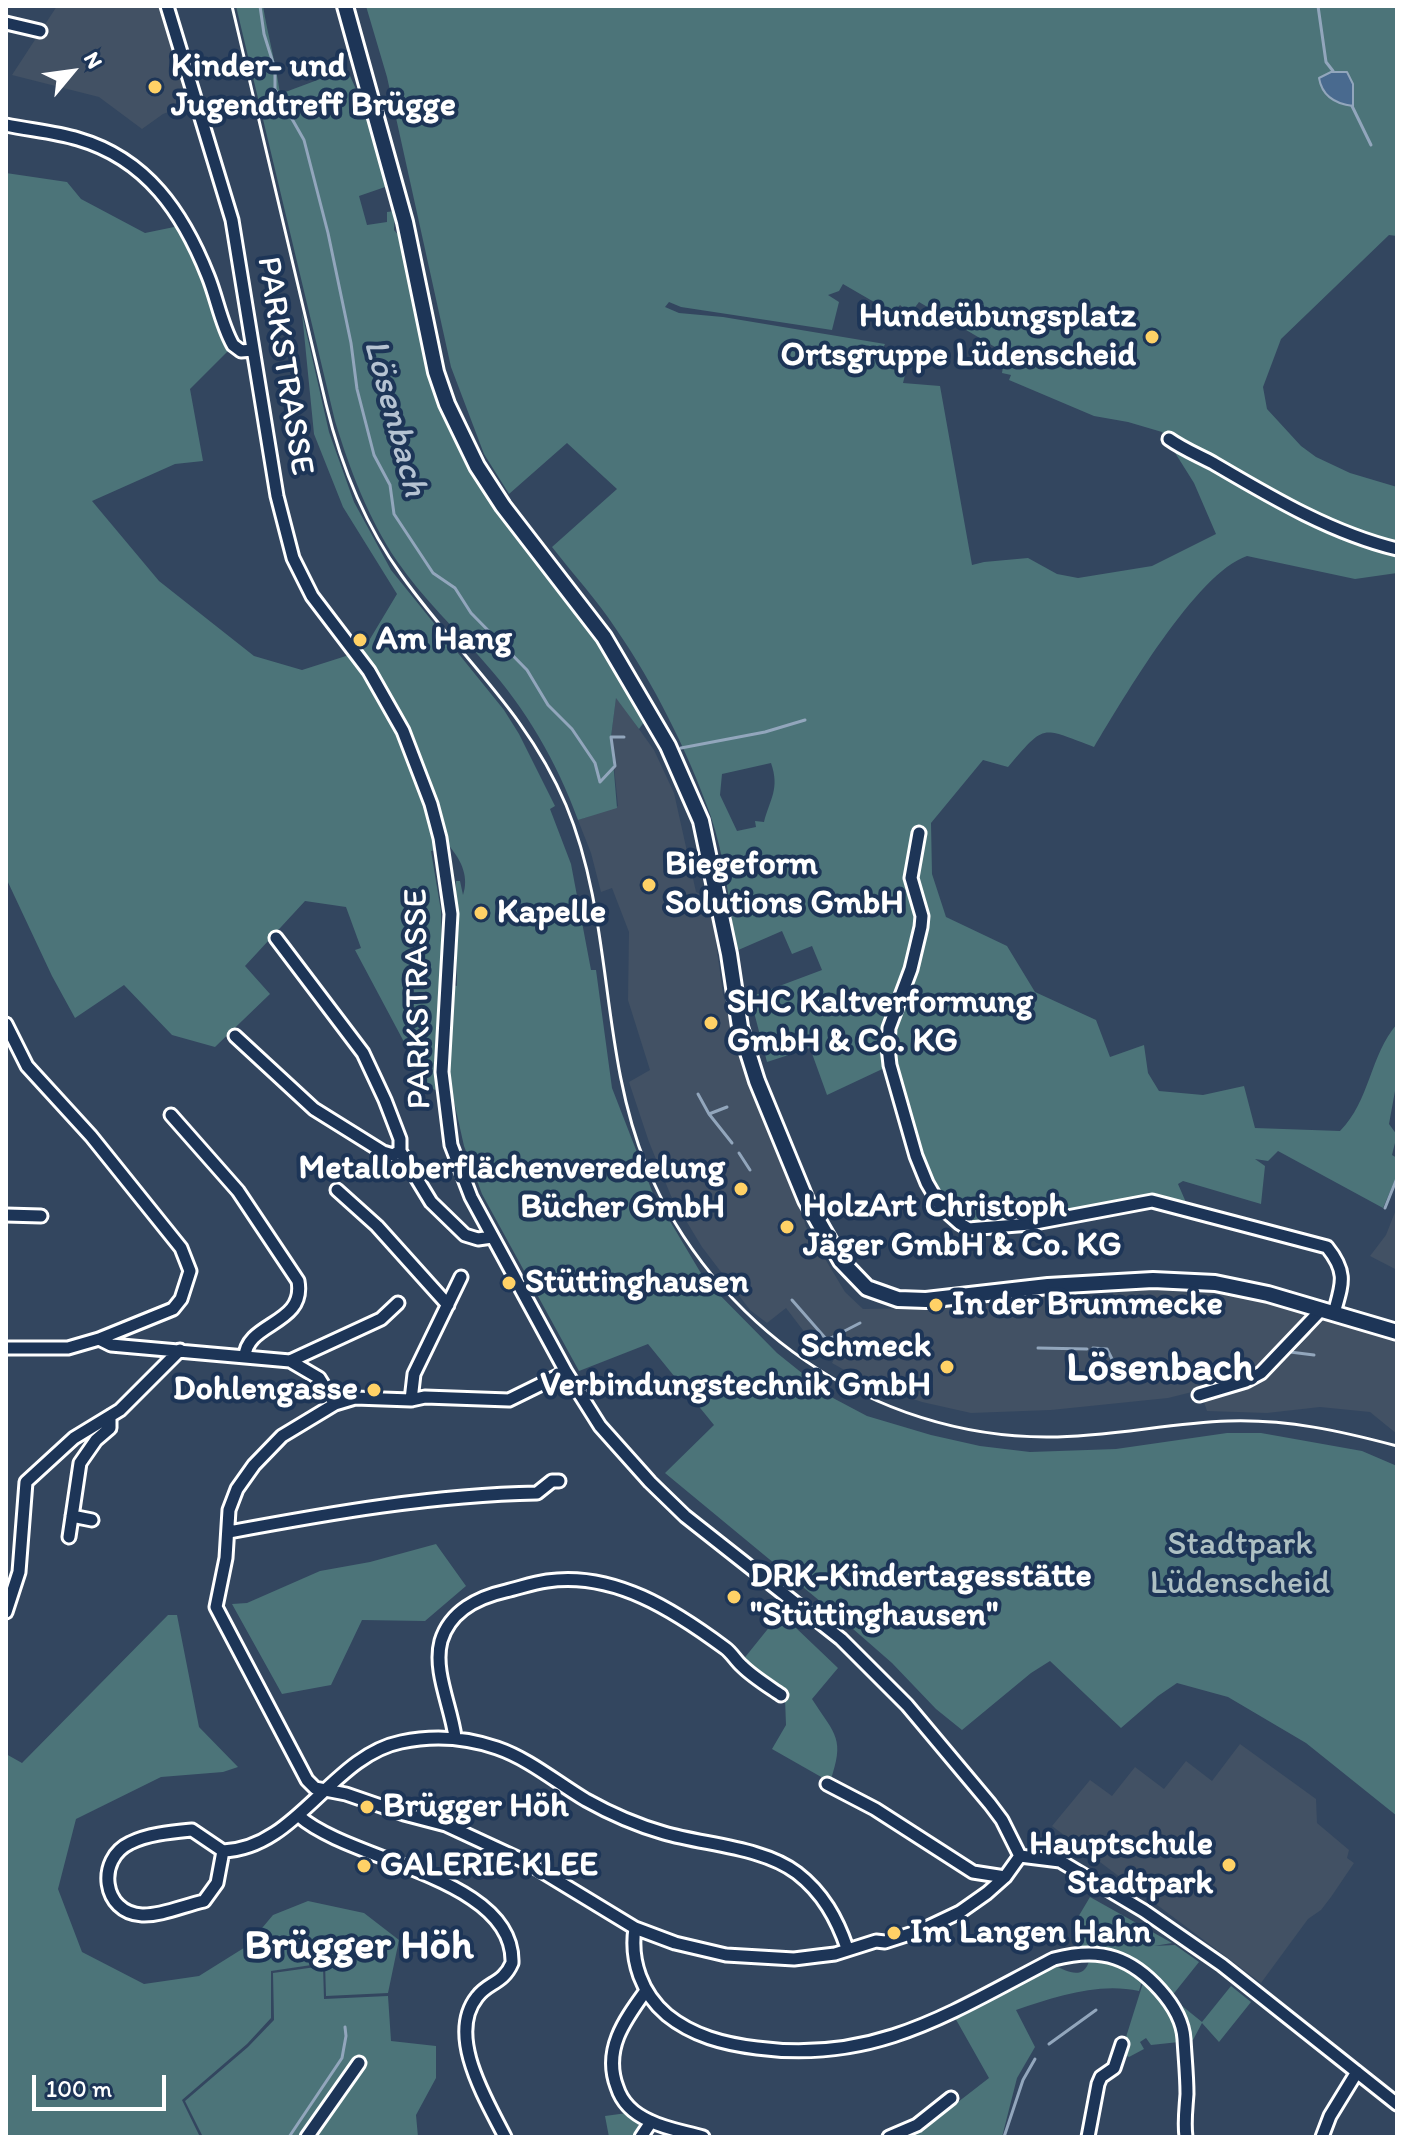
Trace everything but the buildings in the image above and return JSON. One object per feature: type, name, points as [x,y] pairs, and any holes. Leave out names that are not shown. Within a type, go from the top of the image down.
[{"type":"main road","points":[[345,6],[405,222],[436,372],[447,404],[477,466],[503,506],[604,637],[668,746],[701,821],[729,954],[740,1027],[757,1081],[806,1200],[841,1261],[867,1288],[898,1299],[926,1300],[1048,1286],[1153,1280],[1215,1283],[1268,1294],[1397,1332]]},
{"type":"street","name":"PARKSTRASSE","points":[[167,6],[232,220],[277,496],[293,558],[312,596],[369,671],[388,704],[416,759],[440,838],[451,914],[442,1072],[451,1145],[461,1173],[492,1237],[566,1372],[600,1426],[685,1516],[841,1639],[907,1705],[1002,1820],[1020,1856]]},
{"type":"street","points":[[6,23],[40,31]]},
{"type":"street","points":[[6,125],[79,139],[122,159],[147,178],[186,225],[209,277],[233,345],[241,351],[253,350]]},
{"type":"street","points":[[1169,439],[1256,489],[1309,515],[1357,538],[1397,549]]},
{"type":"street","points":[[919,833],[911,878],[922,916],[921,927],[911,969],[889,1028],[888,1047],[890,1065],[916,1156],[941,1207],[969,1229],[1016,1226],[1152,1201],[1327,1247],[1338,1263],[1343,1277],[1328,1311],[1261,1373],[1246,1381],[1199,1395]]},
{"type":"street","points":[[276,938],[363,1053],[400,1139],[400,1151],[431,1202],[465,1235],[478,1239],[492,1237]]},
{"type":"street","points":[[6,1024],[27,1066],[91,1136],[165,1227],[181,1248],[190,1271],[181,1299],[173,1309],[68,1348],[6,1348]]},
{"type":"street","points":[[235,1036],[314,1109],[383,1152],[393,1155],[400,1151]]},
{"type":"street","points":[[171,1115],[238,1191],[298,1281],[300,1293],[294,1307],[251,1341],[245,1357]]},
{"type":"street","points":[[337,1190],[377,1226],[448,1305]]},
{"type":"street","points":[[6,1215],[41,1216]]},
{"type":"street","points":[[411,1400],[414,1374],[461,1277]]},
{"type":"street","points":[[290,1361],[381,1319],[398,1303]]},
{"type":"street","points":[[99,1339],[111,1345],[290,1361],[319,1378],[335,1404]]},
{"type":"street","points":[[6,1612],[19,1572],[26,1482],[74,1438],[120,1410],[180,1350]]},
{"type":"street","points":[[566,1372],[509,1400],[355,1398],[335,1404],[282,1436],[254,1465],[231,1500],[229,1532],[216,1607],[299,1768],[315,1788],[446,1825],[497,1846],[635,1928],[675,1943],[726,1955],[794,1959],[835,1954],[876,1941],[885,1942],[940,1923],[987,1893],[1005,1877],[1020,1856],[1060,1861],[1144,1911],[1222,1965],[1397,2104]]},
{"type":"street","points":[[69,1537],[80,1463],[96,1440],[110,1428],[110,1416]]},
{"type":"street","points":[[229,1532],[408,1502],[537,1493],[552,1481],[559,1481]]},
{"type":"street","points":[[72,1516],[92,1520]]},
{"type":"street","points":[[455,1737],[440,1669],[441,1640],[460,1611],[480,1598],[550,1581],[583,1581],[648,1598],[729,1651],[743,1667],[781,1695]]},
{"type":"street","points":[[223,1851],[217,1883],[204,1901],[143,1915],[130,1912],[120,1904],[111,1895],[107,1883],[110,1861],[130,1843],[192,1830],[223,1851],[247,1846],[281,1829],[364,1758],[388,1745],[455,1737],[498,1748],[527,1761],[586,1800],[624,1820],[665,1834],[775,1861],[796,1873],[818,1892],[837,1919],[847,1948]]},
{"type":"street","points":[[827,1784],[875,1809],[973,1872],[1005,1877]]},
{"type":"street","points":[[299,1816],[308,1825],[328,1835],[426,1874],[463,1893],[496,1918],[512,1963],[502,1979],[476,1997],[471,2007],[467,2037],[471,2065],[505,2137]]},
{"type":"street","points":[[635,1928],[635,1957],[645,1992],[661,2009],[684,2027],[722,2043],[788,2052],[833,2050],[910,2032],[1054,1959],[1071,1954],[1111,1956],[1151,1983],[1163,1994],[1177,2016],[1184,2040],[1186,2137]]},
{"type":"street","points":[[645,1992],[624,2024],[610,2061],[622,2098],[635,2112],[651,2122],[703,2137]]},
{"type":"street","points":[[1088,2137],[1098,2084],[1101,2077],[1114,2068],[1122,2044]]},
{"type":"street","points":[[307,2137],[359,2063]]},
{"type":"street","points":[[1322,2137],[1330,2116],[1357,2072]]},
{"type":"street","points":[[889,2137],[917,2125],[951,2098]]},
{"type":"street","points":[[641,2137],[651,2122]]},
{"type":"shaded area","points":[[57,6],[158,6],[191,104],[163,114],[142,129],[99,97],[12,75]]},
{"type":"shaded area","points":[[616,697],[654,750],[674,793],[696,892],[707,897],[723,994],[750,1090],[804,1205],[802,1212],[806,1227],[845,1292],[863,1309],[917,1308],[1045,1292],[1046,1299],[1113,1295],[1114,1288],[1201,1287],[1311,1311],[1397,1342],[1397,1434],[1370,1412],[1320,1407],[1267,1413],[1207,1411],[1200,1390],[1168,1398],[1051,1410],[971,1413],[922,1402],[878,1387],[832,1363],[840,1347],[819,1346],[812,1342],[786,1308],[767,1323],[750,1310],[702,1247],[671,1196],[629,1082],[650,1070],[628,1000],[629,932],[612,888],[601,892],[578,820],[618,806],[611,737]]},
{"type":"shaded area","points":[[1397,1207],[1397,1270],[1370,1256],[1386,1235]]},
{"type":"shaded area","name":"Hauptschule Stadtpark","points":[[1240,1744],[1316,1799],[1317,1823],[1349,1850],[1347,1858],[1354,1863],[1321,1910],[1308,1919],[1261,1983],[1052,1826],[1090,1780],[1112,1796],[1135,1767],[1164,1789],[1186,1761],[1212,1781]]},
{"type":"green space","points":[[236,6],[263,6],[280,94],[347,69],[375,132],[388,186],[359,196],[367,225],[387,222],[387,212],[395,211],[394,230],[401,238],[429,375],[450,429],[479,480],[569,601],[647,718],[639,729],[616,698],[611,737],[617,808],[578,820],[550,757],[527,718],[474,650],[407,575],[369,511],[335,421]]},
{"type":"green space","points":[[366,6],[1397,6],[1397,236],[1389,235],[1281,339],[1263,387],[1267,409],[1301,446],[1350,473],[1397,487],[1397,573],[1355,579],[1247,556],[1227,567],[1184,611],[1142,670],[1094,747],[1045,733],[1030,742],[1008,767],[983,760],[931,823],[932,874],[946,917],[1007,946],[1035,992],[1096,1020],[1110,1057],[1144,1045],[1148,1073],[1159,1091],[1203,1095],[1244,1086],[1255,1128],[1340,1131],[1358,1106],[1381,1050],[1397,1024],[1397,1080],[1389,1124],[1397,1135],[1392,1155],[1397,1158],[1397,1175],[1383,1208],[1278,1151],[1268,1161],[1255,1159],[1265,1166],[1261,1204],[1183,1181],[1178,1184],[1188,1207],[1169,1202],[969,1227],[943,1205],[914,1143],[898,1072],[894,1071],[893,1064],[827,1095],[810,1048],[767,1062],[750,997],[822,970],[812,946],[792,954],[782,931],[736,951],[720,847],[701,790],[680,742],[630,650],[552,547],[617,489],[567,443],[509,494],[484,454],[451,367],[387,77]],"holes":[[[843,284],[893,313],[900,305],[910,314],[919,302],[1005,353],[1002,373],[1011,375],[1009,380],[1094,416],[1162,432],[1194,483],[1216,534],[1152,566],[1078,578],[1057,574],[1028,558],[972,565],[940,386],[903,383],[907,367],[894,360],[883,348],[885,344],[723,317],[679,313],[665,307],[669,302],[681,307],[832,330],[839,302],[828,295],[839,291]],[[771,763],[774,787],[764,822],[755,821],[756,827],[737,831],[720,795],[722,774]]]},
{"type":"green space","name":"Stadtpark Lüdenscheid","points":[[6,173],[67,182],[81,199],[145,233],[179,226],[230,349],[190,389],[203,461],[175,464],[92,501],[159,581],[254,656],[302,670],[346,656],[367,644],[397,594],[343,507],[314,434],[302,313],[329,432],[354,502],[391,570],[504,710],[555,806],[550,809],[571,864],[591,970],[596,970],[612,1088],[652,1191],[705,1280],[777,1353],[833,1398],[867,1416],[980,1446],[1030,1452],[1116,1449],[1227,1433],[1261,1433],[1362,1451],[1397,1466],[1397,1816],[1306,1743],[1228,1697],[1177,1683],[1121,1728],[1050,1661],[962,1730],[844,1621],[665,1473],[714,1425],[648,1344],[579,1371],[482,1194],[464,1146],[453,1097],[428,1087],[355,950],[361,948],[346,907],[305,901],[245,966],[270,994],[215,1047],[172,1035],[124,985],[75,1018],[6,878]],"holes":[[[450,847],[461,864],[465,882],[463,895],[460,881],[456,881],[457,986],[442,982],[441,911],[431,851]]]},
{"type":"green space","points":[[436,1544],[466,1586],[425,1621],[362,1620],[331,1685],[282,1694],[232,1604],[247,1603],[320,1571],[370,1562]]},
{"type":"green space","points":[[168,1615],[177,1615],[199,1727],[238,1767],[223,1772],[161,1777],[76,1819],[58,1889],[82,1952],[144,1984],[199,1976],[247,1946],[273,1915],[308,1901],[364,1913],[399,1940],[388,1993],[326,1996],[325,1963],[271,1971],[271,2018],[247,2044],[182,2100],[200,2137],[6,2137],[6,1754],[22,1763]]},
{"type":"green space","points":[[771,1625],[795,1627],[838,1668],[812,1699],[836,1738],[837,1756],[830,1782],[772,1749],[786,1725],[785,1698],[742,1661]]},
{"type":"green space","points":[[1090,1897],[1172,1943],[1154,1946],[1175,1945],[1199,1962],[1171,1997],[1202,2022],[1231,1986],[1251,2002],[1219,2042],[1202,2023],[1193,2040],[1188,2040],[1184,2026],[1144,1975],[1139,1991],[1092,1990],[1016,2010],[1035,2047],[1017,2078],[1002,2137],[905,2137],[989,2078],[954,2016],[1054,1965],[1074,1973],[1087,1967],[1089,1961],[1084,1949],[1080,1949],[1074,1924]]},
{"type":"green space","points":[[323,1966],[324,1999],[388,1996],[391,2041],[436,2046],[436,2078],[416,2115],[418,2137],[203,2137],[185,2101],[248,2047],[274,2020],[273,1973]]},
{"type":"green space","points":[[1143,1983],[1167,2007],[1180,2040],[1151,2045],[1146,2038],[1140,2042],[1144,2049],[1129,2057],[1121,2053]]},
{"type":"green space","points":[[627,2113],[638,2123],[638,2131],[632,2136],[609,2137],[605,2116]]},
{"type":"water","points":[[1331,72],[1347,72],[1353,84],[1353,106],[1336,101],[1323,90],[1319,78]]},
{"type":"waterway","name":"Lösenbach","points":[[260,6],[264,34],[275,69],[275,89],[304,140],[328,233],[351,343],[357,389],[374,455],[390,485],[394,514],[433,573],[455,588],[471,613],[527,670],[548,705],[572,729],[595,763],[600,782],[615,766],[611,737],[624,737]]},
{"type":"waterway","points":[[1318,6],[1326,62],[1333,71]]},
{"type":"waterway","points":[[1352,106],[1371,145]]},
{"type":"waterway","points":[[681,748],[765,732],[805,720]]},
{"type":"waterway","name":"Lösenbach","points":[[698,1094],[732,1143]]},
{"type":"waterway","points":[[709,1114],[727,1107]]},
{"type":"waterway","name":"Lösenbach","points":[[739,1153],[750,1170]]},
{"type":"waterway","points":[[1385,1208],[1397,1178]]},
{"type":"waterway","name":"Lösenbach","points":[[792,1300],[827,1340],[860,1323]]},
{"type":"waterway","points":[[1290,1352],[1309,1333]]},
{"type":"waterway","name":"Lösenbach","points":[[1038,1348],[1087,1349]]},
{"type":"waterway","name":"Lösenbach","points":[[1093,1348],[1107,1349],[1117,1364]]},
{"type":"waterway","name":"Lösenbach","points":[[1290,1352],[1314,1355]]},
{"type":"waterway","points":[[1049,2044],[1096,2010]]},
{"type":"waterway","points":[[289,2137],[342,2058],[345,2027]]},
{"type":"waterway","points":[[1004,2137],[1023,2080],[1035,2059]]},
{"type":"railway","points":[[232,6],[326,404],[347,472],[366,516],[389,557],[532,741],[566,805],[592,894],[620,1076],[631,1121],[646,1165],[675,1223],[712,1275],[756,1322],[806,1361],[862,1394],[921,1417],[984,1432],[1049,1437],[1206,1422],[1271,1422],[1334,1431],[1397,1446]]},
{"type":"place","name":"Kinder- und Jugendtreff Brügge","points":[[155,87]]},
{"type":"place","name":"Hundeübungsplatz Ortsgruppe Lüdenscheid","points":[[1152,337]]},
{"type":"place","name":"Am Hang","points":[[360,640]]},
{"type":"place","name":"Biegeform Solutions GmbH","points":[[649,885]]},
{"type":"place","name":"Kapelle","points":[[481,913]]},
{"type":"place","name":"SHC Kaltverformung GmbH & Co. KG","points":[[711,1023]]},
{"type":"place","name":"Metalloberflächenveredelung Bücher GmbH","points":[[741,1189]]},
{"type":"place","name":"HolzArt Christoph Jäger GmbH & Co. KG","points":[[787,1227]]},
{"type":"place","name":"Stüttinghausen","points":[[509,1283]]},
{"type":"place","name":"In der Brummecke","points":[[936,1305]]},
{"type":"place","name":"Schmeck Verbindungstechnik GmbH","points":[[947,1367]]},
{"type":"place","name":"Dohlengasse","points":[[374,1390]]},
{"type":"place","name":"DRK-Kindertagesstätte \"Stüttinghausen\"","points":[[734,1597]]},
{"type":"place","name":"Brügger Höh","points":[[367,1807]]},
{"type":"place","name":"Hauptschule Stadtpark","points":[[1229,1865]]},
{"type":"place","name":"GALERIE KLEE","points":[[364,1866]]},
{"type":"place","name":"Im Langen Hahn","points":[[894,1933]]},
{"type":"district","name":"Lösenbach","points":[[1160,1369]]},
{"type":"district","name":"Brügger Höh","points":[[359,1947]]}]
